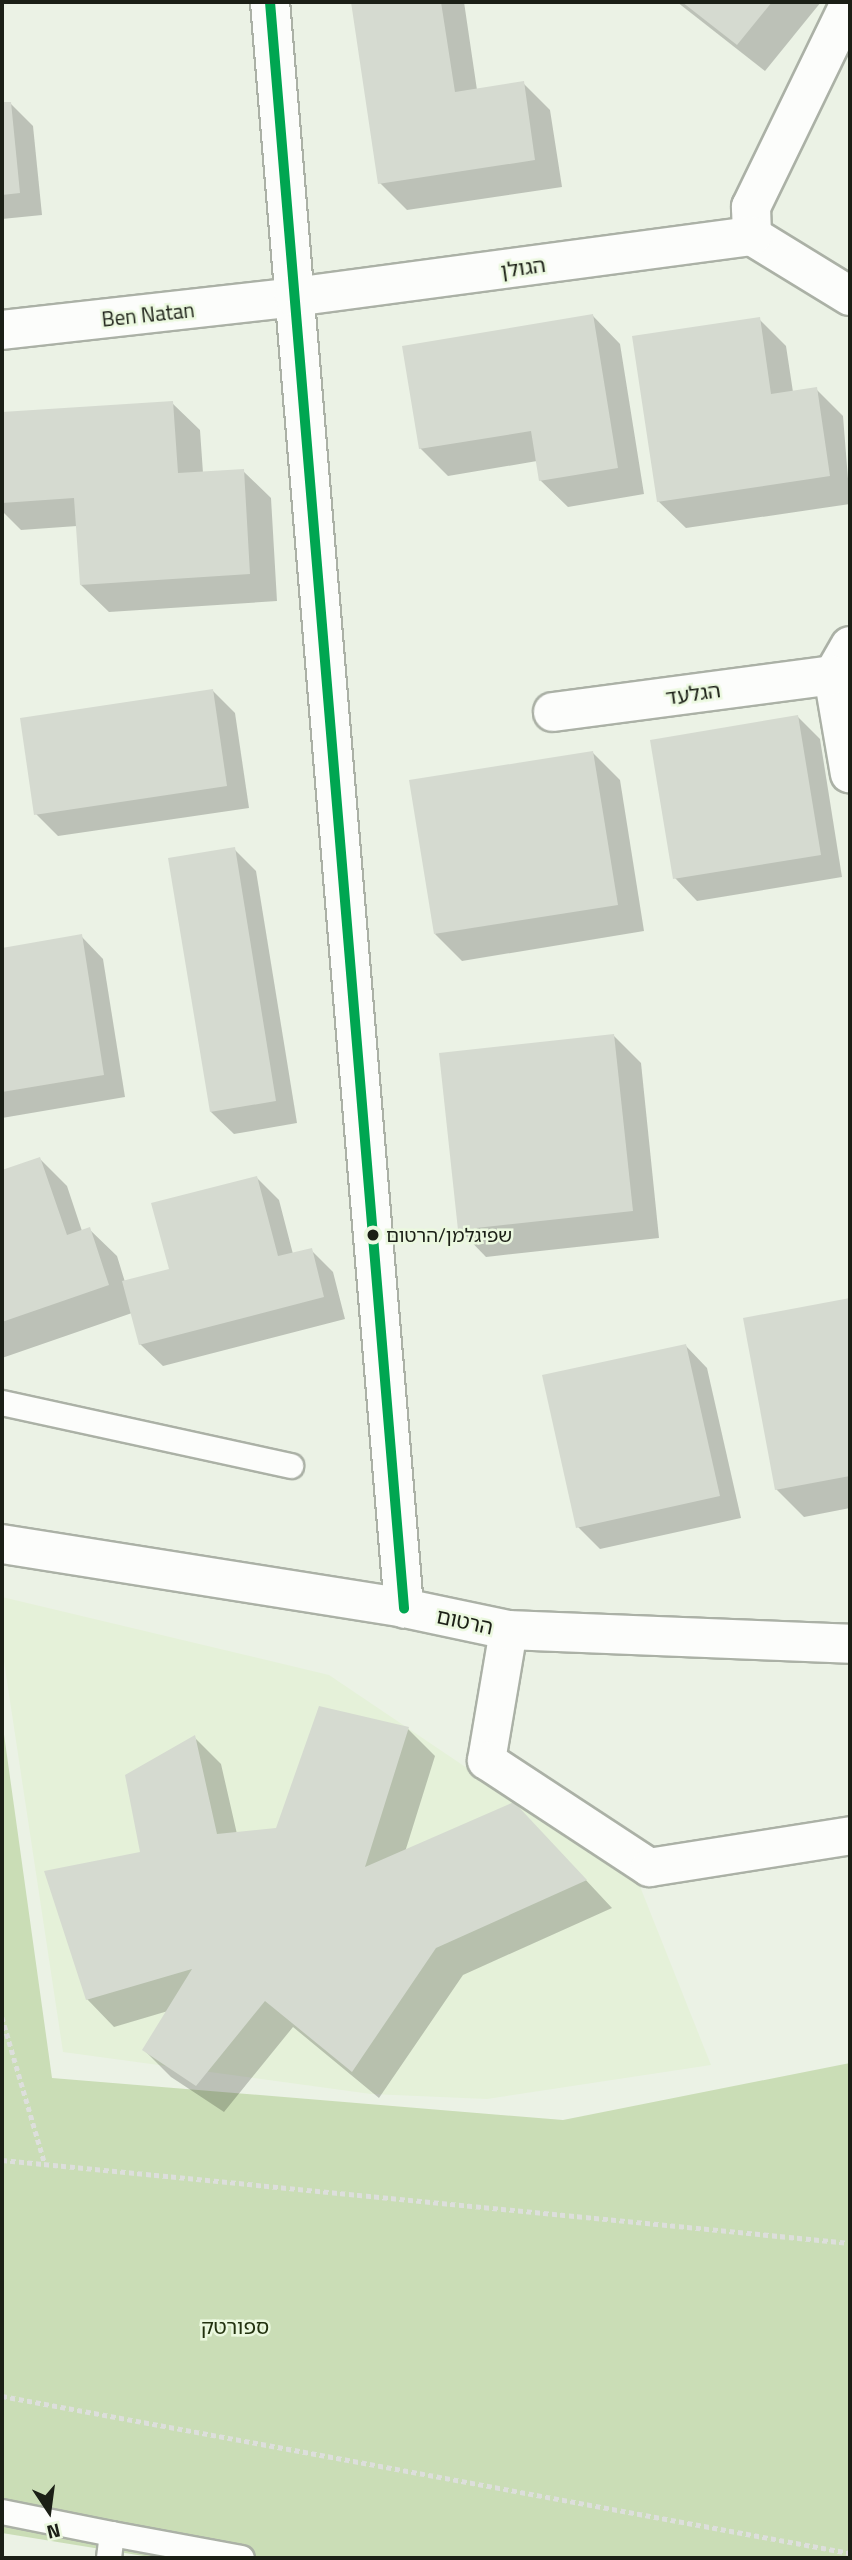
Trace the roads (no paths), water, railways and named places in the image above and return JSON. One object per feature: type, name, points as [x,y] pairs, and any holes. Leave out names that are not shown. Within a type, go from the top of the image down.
[{"type":"street","points":[[270,2],[404,1608]]},
{"type":"street","points":[[850,3],[751,208],[752,236],[850,296]]},
{"type":"street","name":"הגולן","points":[[294,297],[752,236]]},
{"type":"street","name":"Ben Natan","points":[[2,330],[294,297]]},
{"type":"street","name":"הגלעד","points":[[552,712],[842,661],[850,774]]},
{"type":"street","name":"הרטום","points":[[2,1544],[404,1608],[508,1630],[850,1644]]},
{"type":"street","points":[[508,1630],[486,1760],[649,1867],[850,1835]]},
{"type":"lane","points":[[2,1402],[291,1466]]},
{"type":"lane","points":[[2,2512],[110,2546],[242,2558]]},
{"type":"place","name":"שפיגלמן/הרטום","points":[[373,1235]]},
{"type":"park label","name":"ספורטק","points":[[235,2326]]}]
